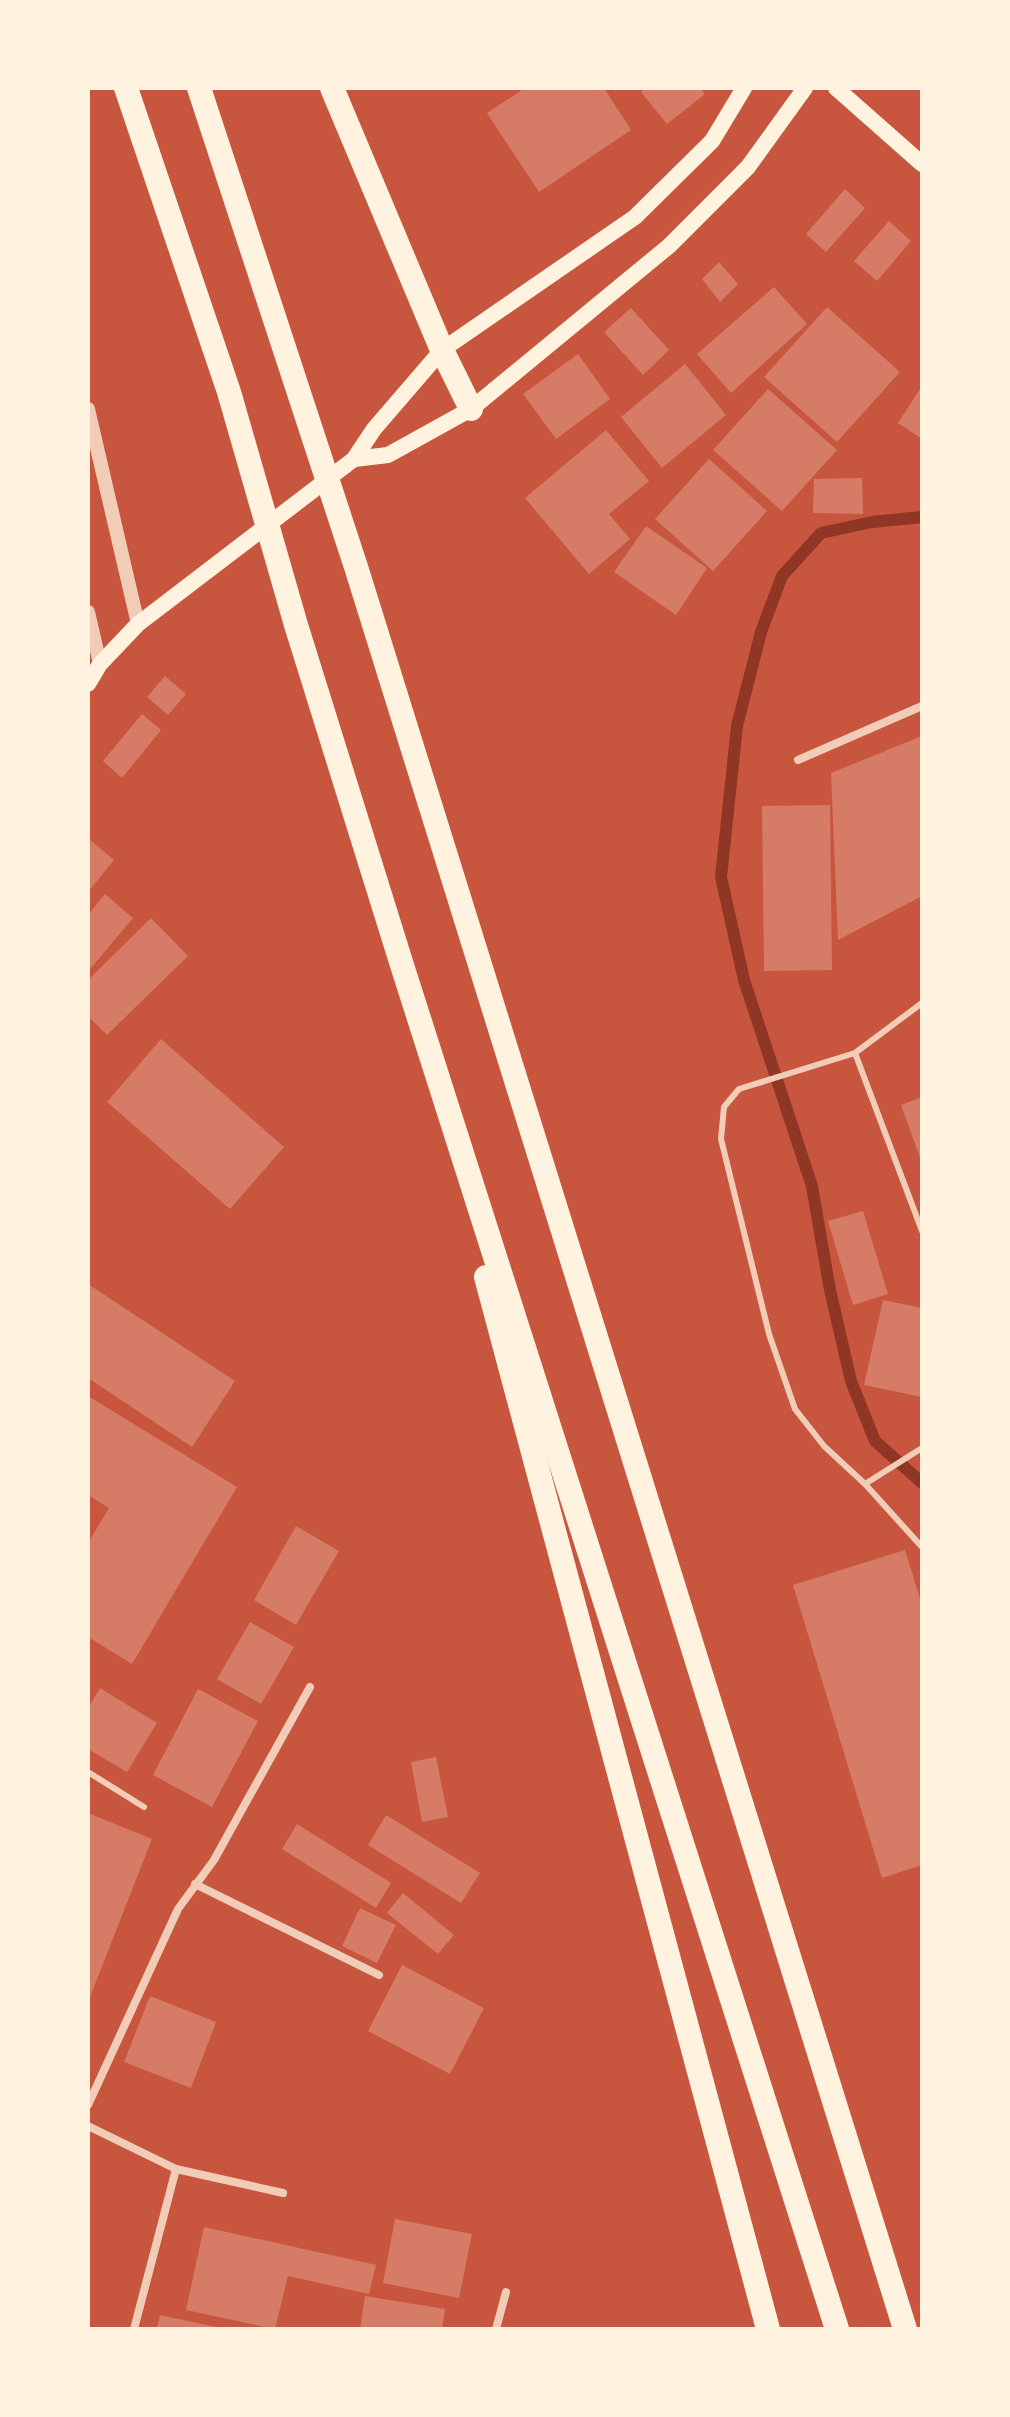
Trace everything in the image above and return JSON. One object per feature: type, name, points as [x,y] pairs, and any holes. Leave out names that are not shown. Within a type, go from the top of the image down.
[{"type":"highway","points":[[126,88],[229,392],[296,625],[401,962],[837,2329]]},
{"type":"highway","points":[[199,88],[357,570],[905,2329]]},
{"type":"highway","points":[[332,88],[442,350],[471,409]]},
{"type":"highway","points":[[401,962],[768,2329]]},
{"type":"main road","points":[[88,684],[100,664],[138,624],[354,459],[366,439],[442,350],[635,217],[712,141],[744,88]]},
{"type":"main road","points":[[354,459],[388,455],[471,409],[669,246],[748,167],[805,88]]},
{"type":"main road","points":[[836,88],[922,164]]},
{"type":"street","points":[[88,409],[138,624]]},
{"type":"street","points":[[88,612],[100,664]]},
{"type":"street","points":[[798,760],[922,706]]},
{"type":"street","points":[[88,2105],[178,1909],[214,1860],[310,1687]]},
{"type":"street","points":[[195,1884],[379,1975]]},
{"type":"street","points":[[88,2126],[176,2169],[283,2193]]},
{"type":"street","points":[[134,2329],[176,2169]]},
{"type":"street","points":[[496,2329],[506,2292]]},
{"type":"lane","points":[[922,1003],[855,1053],[739,1089],[724,1107],[721,1139],[769,1334],[795,1409],[824,1446],[865,1484],[922,1547]]},
{"type":"lane","points":[[855,1053],[922,1231]]},
{"type":"lane","points":[[865,1484],[922,1448]]},
{"type":"lane","points":[[88,1772],[144,1807]]},
{"type":"building","points":[[525,88],[604,88],[631,130],[539,192],[487,113]]},
{"type":"building","points":[[646,88],[700,88],[705,94],[667,124],[641,92]]},
{"type":"building","points":[[845,189],[865,208],[826,252],[806,234]]},
{"type":"building","points":[[889,221],[911,241],[877,281],[854,261]]},
{"type":"building","points":[[719,262],[738,284],[720,302],[702,279]]},
{"type":"building","points":[[774,287],[807,324],[731,393],[697,354]]},
{"type":"building","points":[[827,307],[900,372],[837,442],[764,377]]},
{"type":"building","points":[[631,308],[669,350],[643,375],[604,332]]},
{"type":"building","points":[[578,354],[610,399],[556,439],[523,394]]},
{"type":"building","points":[[685,364],[726,415],[662,468],[621,417]]},
{"type":"building","points":[[922,386],[922,439],[898,423]]},
{"type":"building","points":[[768,389],[837,450],[782,511],[713,450]]},
{"type":"building","points":[[606,430],[649,481],[609,514],[630,539],[589,574],[525,498]]},
{"type":"building","points":[[709,459],[767,511],[713,571],[655,519]]},
{"type":"building","points":[[862,478],[863,514],[813,513],[814,479]]},
{"type":"building","points":[[646,526],[707,568],[676,615],[614,572]]},
{"type":"building","points":[[165,676],[186,694],[168,715],[147,697]]},
{"type":"building","points":[[142,714],[161,730],[122,778],[103,761]]},
{"type":"building","points":[[922,736],[922,896],[838,940],[831,773]]},
{"type":"building","points":[[830,805],[832,970],[764,971],[762,806]]},
{"type":"building","points":[[88,838],[114,860],[88,892]]},
{"type":"building","points":[[105,894],[133,918],[91,968],[88,965],[88,915]]},
{"type":"building","points":[[151,918],[188,956],[107,1035],[88,1016],[88,980]]},
{"type":"building","points":[[161,1039],[284,1147],[230,1209],[107,1102]]},
{"type":"building","points":[[922,1097],[922,1163],[901,1105]]},
{"type":"building","points":[[863,1211],[888,1294],[853,1305],[828,1221]]},
{"type":"building","points":[[88,1284],[235,1381],[192,1447],[88,1378]]},
{"type":"building","points":[[883,1300],[922,1308],[922,1397],[864,1385]]},
{"type":"building","points":[[88,1396],[237,1487],[132,1664],[88,1637],[88,1543],[109,1508],[88,1495]]},
{"type":"building","points":[[296,1526],[339,1551],[296,1625],[254,1600]]},
{"type":"building","points":[[905,1550],[922,1605],[922,1865],[882,1878],[793,1585]]},
{"type":"building","points":[[250,1622],[294,1647],[261,1704],[217,1679]]},
{"type":"building","points":[[100,1688],[157,1723],[127,1772],[88,1749],[88,1708]]},
{"type":"building","points":[[198,1689],[258,1721],[212,1807],[153,1775]]},
{"type":"building","points":[[436,1757],[448,1817],[422,1822],[411,1762]]},
{"type":"building","points":[[88,1813],[152,1839],[88,2002]]},
{"type":"building","points":[[386,1815],[480,1873],[461,1903],[368,1845]]},
{"type":"building","points":[[297,1824],[391,1883],[376,1908],[282,1849]]},
{"type":"building","points":[[403,1893],[454,1935],[438,1954],[387,1913]]},
{"type":"building","points":[[360,1908],[396,1925],[377,1963],[342,1946]]},
{"type":"building","points":[[402,1965],[484,2008],[450,2074],[368,2031]]},
{"type":"building","points":[[150,1996],[216,2022],[191,2088],[124,2062]]},
{"type":"building","points":[[395,2219],[472,2234],[459,2298],[383,2283]]},
{"type":"building","points":[[204,2227],[376,2265],[369,2294],[288,2276],[275,2329],[186,2310]]},
{"type":"building","points":[[365,2296],[445,2309],[442,2329],[360,2329]]},
{"type":"building","points":[[160,2315],[221,2328],[221,2329],[157,2329]]},
{"type":"waterway","points":[[922,517],[872,522],[821,533],[782,576],[761,632],[737,726],[721,877],[744,980],[812,1186],[830,1290],[851,1381],[875,1441],[922,1483]]}]
